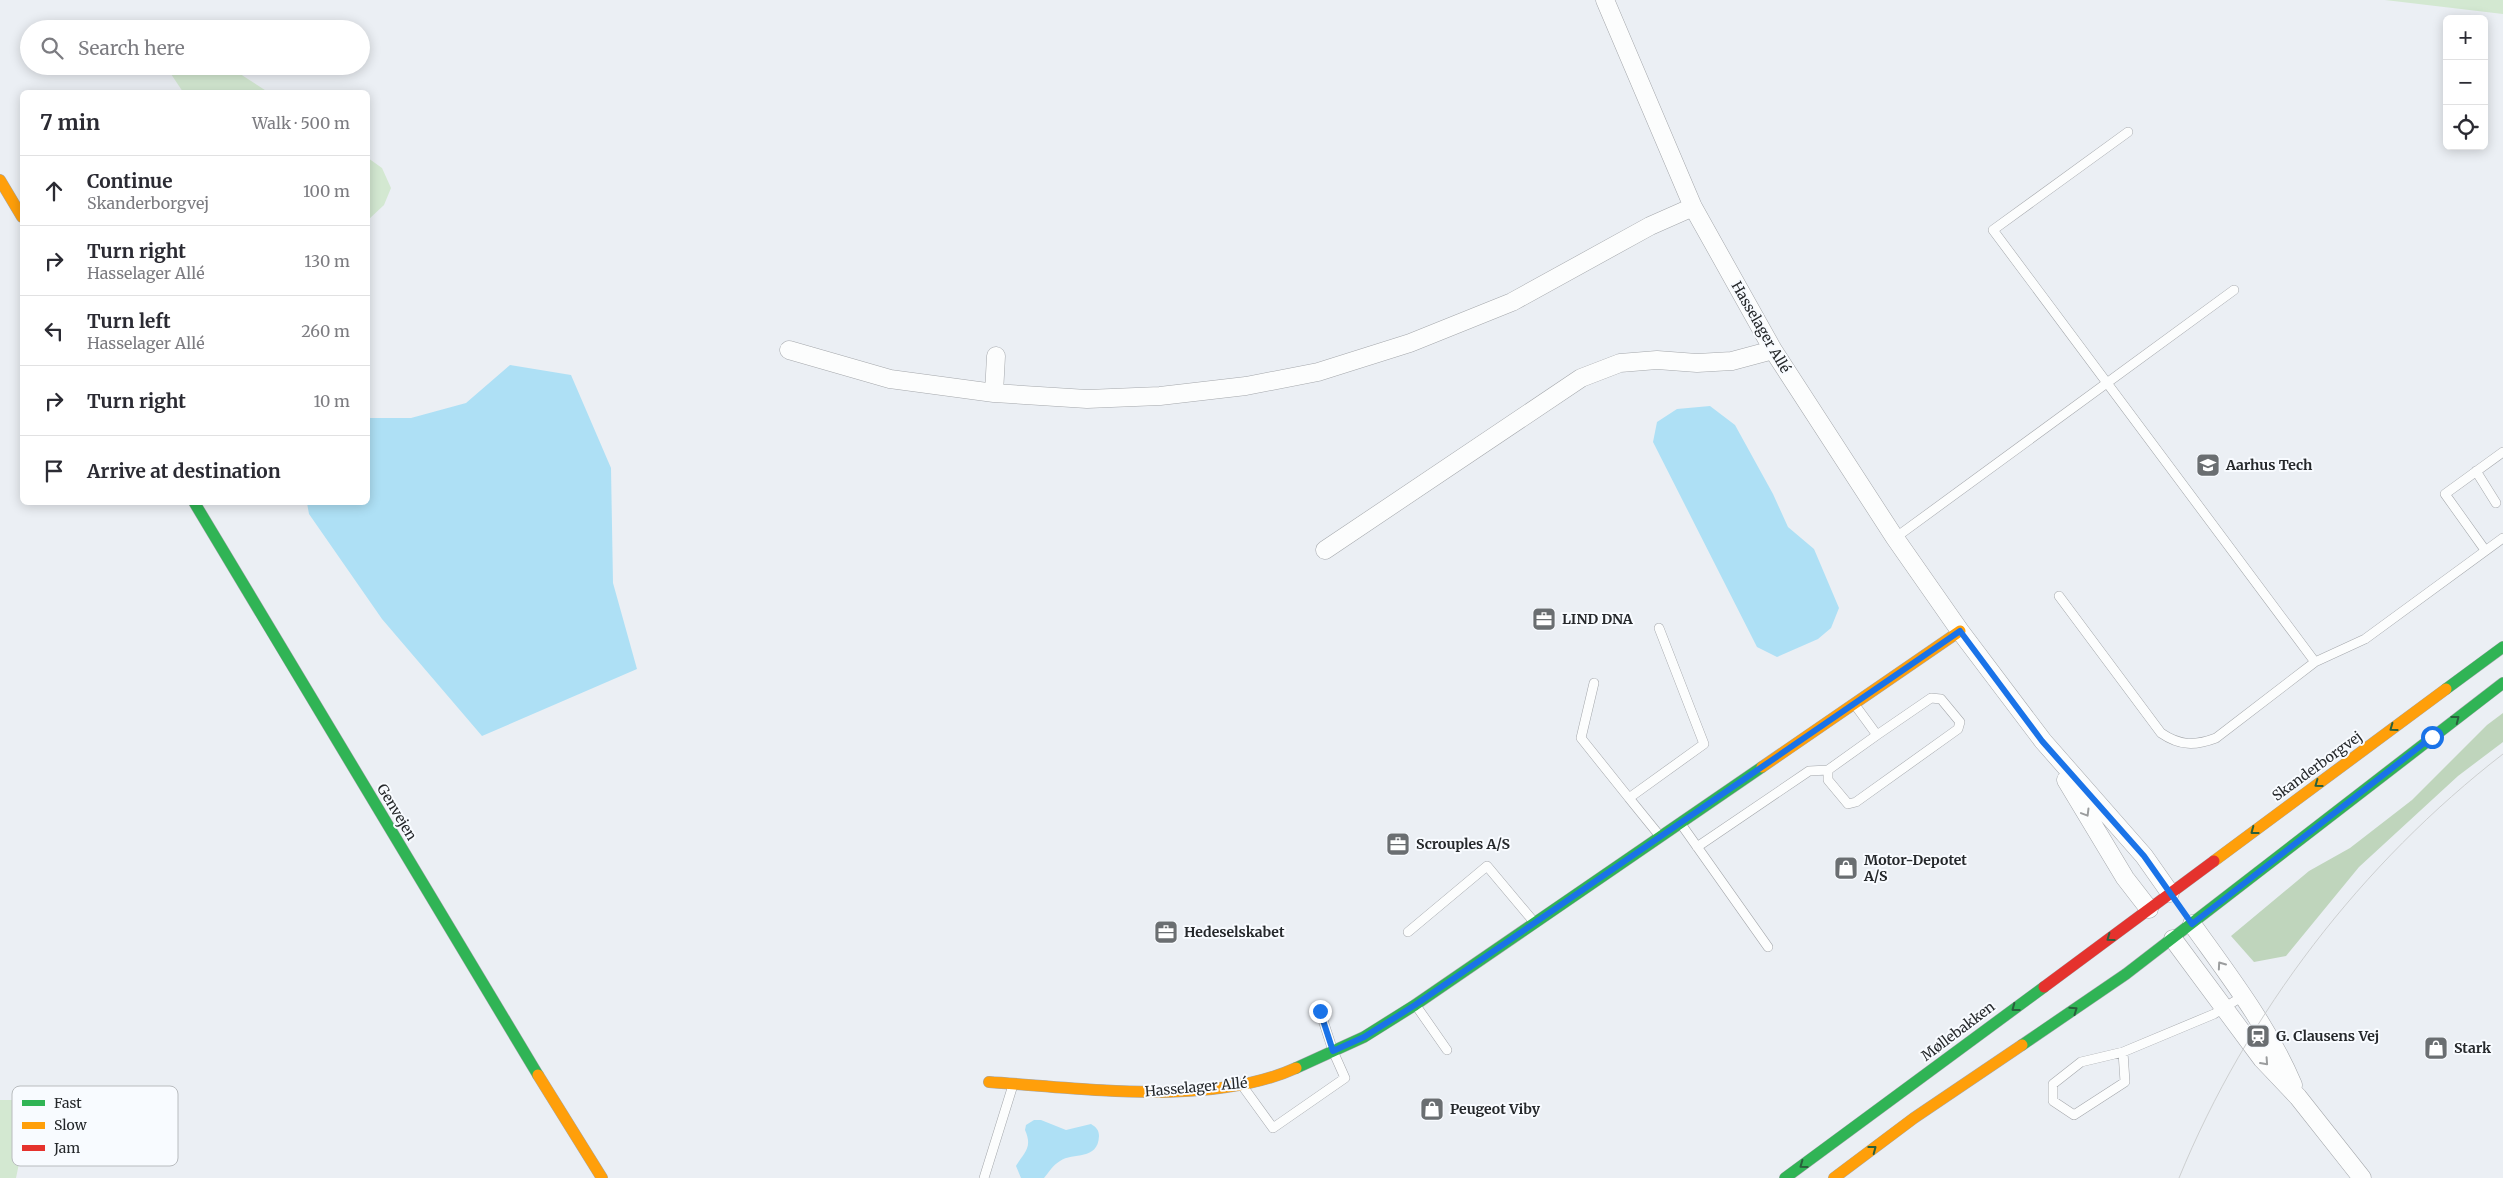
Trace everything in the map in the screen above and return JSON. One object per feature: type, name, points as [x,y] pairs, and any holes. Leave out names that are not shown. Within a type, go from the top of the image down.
[{"type":"street","name":"Hasselager Allé","points":[[1605,0],[1693,207],[1773,350],[1895,538],[1960,631],[2042,741],[2144,856],[2173,897]]},
{"type":"street","points":[[0,180],[20,214]]},
{"type":"street","points":[[789,350],[890,379],[994,393],[1086,399],[1160,396],[1246,386],[1318,372],[1410,343],[1512,302],[1650,226],[1693,207]]},
{"type":"street","points":[[1325,550],[1582,378],[1620,363],[1657,360],[1697,363],[1732,361],[1773,350]]},
{"type":"street","points":[[994,393],[996,356]]},
{"type":"street","name":"Genvejen","points":[[196,505],[528,1059],[602,1178]]},
{"type":"street","name":"Hasselager Allé","points":[[989,1082],[1146,1092],[1243,1086],[1289,1071],[1364,1037],[1415,1005],[1659,835],[1960,631]]},
{"type":"street","name":"Skanderborgvej","points":[[2152,913],[2503,647]]},
{"type":"street","points":[[1834,1178],[1914,1118],[2019,1048],[2503,683]]},
{"type":"street","name":"Hasselager Allé","points":[[2042,741],[2125,878],[2152,913]]},
{"type":"street","name":"Møllebakken","points":[[1785,1178],[2152,913]]},
{"type":"street","points":[[2190,920],[2279,1052],[2298,1097]]},
{"type":"street","points":[[2170,935],[2262,1059],[2298,1097],[2362,1178]]},
{"type":"street","name":"Genvejen","points":[[577,1135],[612,1178]]},
{"type":"lane","points":[[2128,132],[1993,230],[2315,662]]},
{"type":"lane","points":[[1895,538],[2234,290]]},
{"type":"lane","points":[[2486,550],[2445,494],[2503,452]]},
{"type":"lane","points":[[2476,471],[2496,503]]},
{"type":"lane","points":[[2060,596],[2161,733],[2173,741],[2187,745],[2202,743],[2216,738],[2315,662],[2365,639],[2503,538]]},
{"type":"lane","points":[[1629,798],[1704,744],[1659,628]]},
{"type":"lane","points":[[1594,683],[1581,738],[1659,835]]},
{"type":"lane","points":[[1697,847],[1809,771],[1828,770],[1931,698],[1940,699],[1960,722],[1958,729],[1856,802],[1848,804],[1828,780],[1828,770]]},
{"type":"lane","points":[[1853,703],[1877,735]]},
{"type":"lane","points":[[1679,822],[1768,947]]},
{"type":"lane","points":[[1408,932],[1487,866],[1534,922]]},
{"type":"lane","points":[[2123,1052],[2125,1082],[2074,1115],[2053,1101],[2052,1084],[2081,1062],[2123,1052],[2214,1014],[2243,996]]},
{"type":"lane","points":[[1415,1005],[1447,1050]]},
{"type":"lane","points":[[1243,1086],[1273,1128],[1345,1078],[1333,1051],[1320,1011]]},
{"type":"lane","points":[[986,1176],[1013,1085]]},
{"type":"green space","points":[[2385,0],[2503,0],[2503,14]]},
{"type":"green space","points":[[172,75],[242,75],[265,90],[182,90]]},
{"type":"green space","points":[[370,159],[382,168],[391,188],[384,205],[370,218]]},
{"type":"green space","points":[[2503,713],[2503,742],[2458,776],[2359,867],[2286,956],[2254,962],[2231,936],[2309,871],[2350,848],[2412,800],[2487,725]]},
{"type":"green space","points":[[0,1100],[12,1100],[12,1166],[18,1166],[16,1178],[0,1178]]},
{"type":"water","points":[[510,365],[571,375],[611,468],[613,583],[637,669],[482,736],[382,619],[309,514],[307,505],[370,505],[370,418],[411,418],[466,403]]},
{"type":"water","points":[[1710,406],[1735,425],[1773,494],[1788,527],[1814,549],[1839,608],[1831,628],[1818,639],[1777,657],[1757,647],[1653,442],[1657,422],[1677,409]]},
{"type":"water","points":[[1034,1120],[1041,1120],[1066,1130],[1091,1124],[1098,1132],[1098,1144],[1090,1153],[1065,1158],[1060,1161],[1044,1178],[1021,1178],[1016,1166],[1028,1146],[1026,1125]]},
{"type":"tram line","points":[[2179,1178],[2207,1117],[2238,1057],[2274,1000],[2314,945],[2356,892],[2402,843],[2451,797],[2503,754]]},
{"type":"traffic: fast","points":[[196,505],[538,1075]]},
{"type":"traffic: fast","points":[[2446,689],[2503,647]]},
{"type":"traffic: fast","points":[[2022,1045],[2126,974],[2503,683]]},
{"type":"traffic: fast","points":[[1296,1068],[1364,1037],[1415,1005],[1762,767]]},
{"type":"traffic: fast","points":[[1785,1178],[2044,987]]},
{"type":"traffic: slow","points":[[0,180],[20,214]]},
{"type":"traffic: slow","points":[[1762,767],[1960,631]]},
{"type":"traffic: slow","points":[[2214,861],[2446,689]]},
{"type":"traffic: slow","points":[[1834,1178],[1914,1118],[2022,1045]]},
{"type":"traffic: slow","points":[[989,1082],[1145,1092],[1186,1091],[1225,1087],[1262,1080],[1296,1068]]},
{"type":"traffic: slow","points":[[538,1075],[602,1178]]},
{"type":"traffic: jam","points":[[2044,987],[2214,861]]},
{"type":"place","name":"Aarhus Tech","points":[[2208,465]]},
{"type":"place","name":"LIND DNA","points":[[1544,619]]},
{"type":"place","name":"Scrouples A/S","points":[[1398,844]]},
{"type":"place","name":"Motor-Depotet A/S","points":[[1846,868]]},
{"type":"place","name":"Hedeselskabet","points":[[1166,932]]},
{"type":"place","name":"G. Clausens Vej","points":[[2258,1036]]},
{"type":"place","name":"Stark","points":[[2436,1048]]},
{"type":"place","name":"Peugeot Viby","points":[[1432,1109]]},
{"type":"route","points":[[1320,1011],[1333,1051],[1364,1037],[1415,1005],[1659,835],[1960,631],[2042,741],[2144,856],[2192,924],[2432,737]]}]
